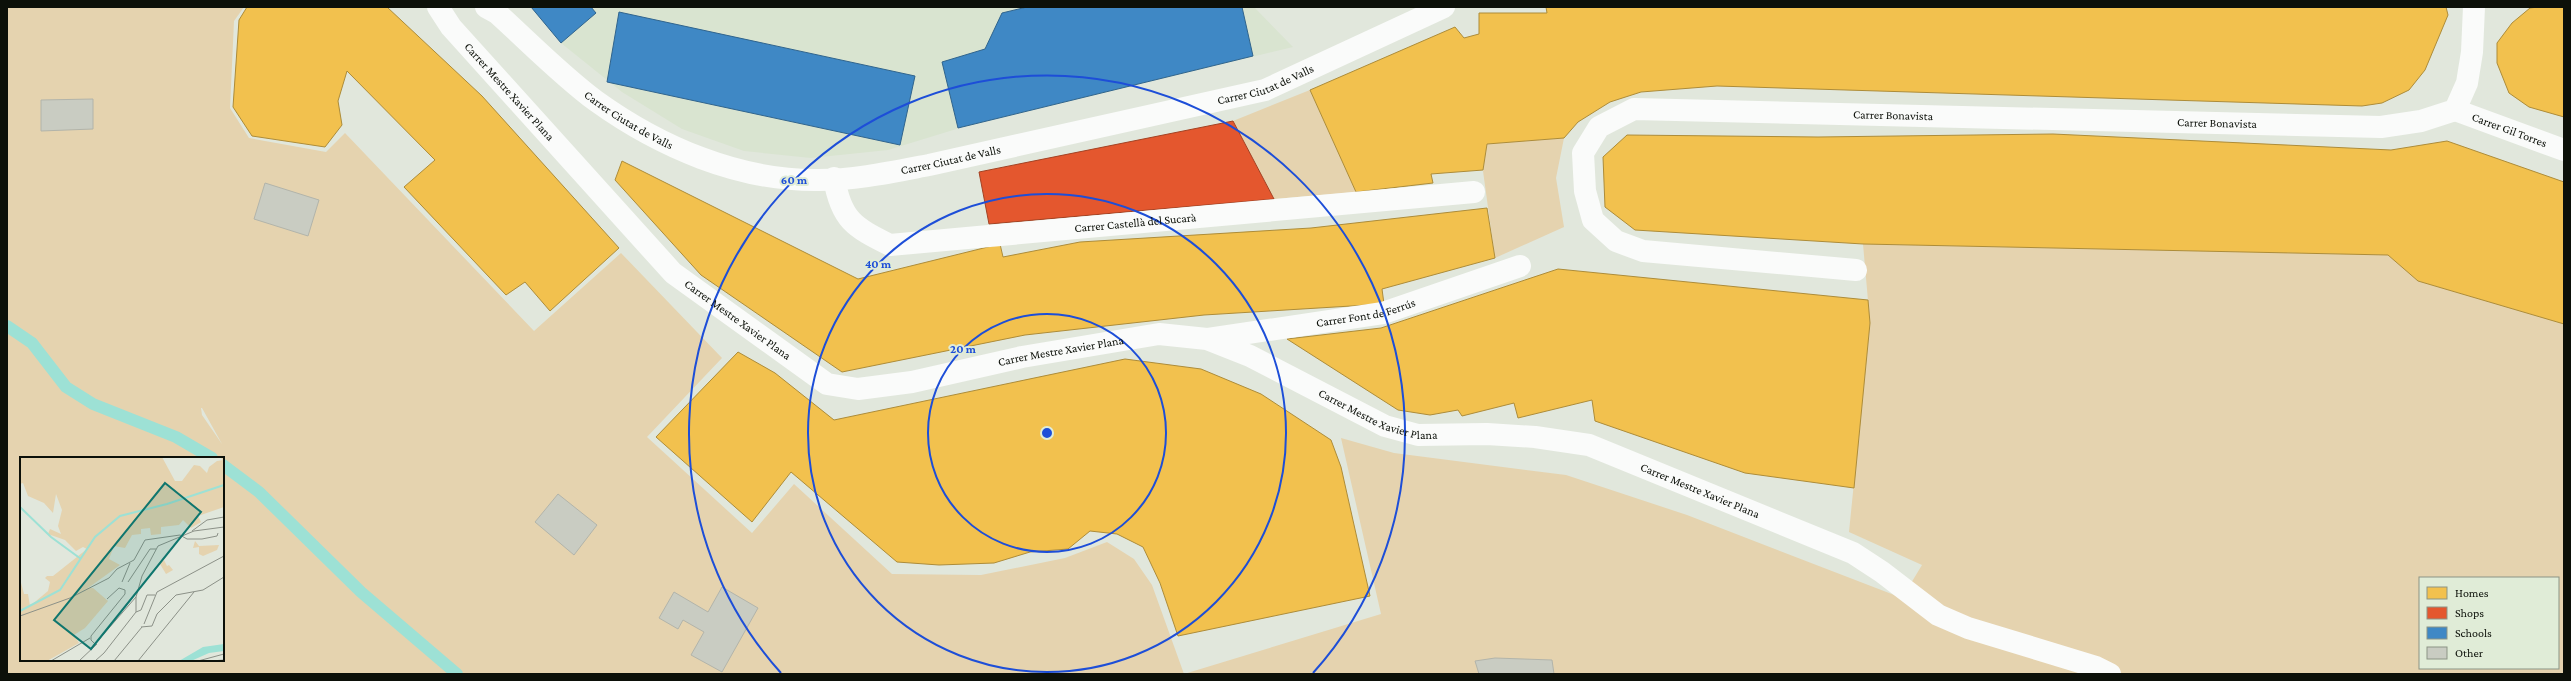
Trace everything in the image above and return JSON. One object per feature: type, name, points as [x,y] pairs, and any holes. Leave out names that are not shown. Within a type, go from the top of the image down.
[{"type":"street","name":"Carrer Mestre Xavier Plana","points":[[438,7],[451,27],[673,273],[827,384],[858,389],[912,382],[1022,357],[1159,334],[1207,339],[1250,356],[1385,426],[1418,435],[1488,434],[1535,437],[1588,445],[1853,553],[1882,572],[1938,615],[1968,628],[2096,666],[2110,674]]},
{"type":"street","name":"Carrer Ciutat de Valls","points":[[486,7],[496,13],[595,100],[638,129],[676,148],[728,167],[774,178],[819,181],[834,178],[874,176],[921,167],[1265,90],[1444,7]]},
{"type":"street","points":[[2455,110],[2467,83],[2472,52],[2474,7]]},
{"type":"street","name":"Carrer Bonavista","points":[[1856,270],[1643,251],[1616,241],[1593,220],[1585,191],[1583,153],[1599,127],[1634,109],[2381,127],[2421,121],[2455,110]]},
{"type":"street","name":"Carrer Gil Torres","points":[[2455,110],[2564,150]]},
{"type":"street","name":"Carrer Castellà del Sucarà","points":[[834,178],[837,195],[844,213],[859,230],[890,245],[1474,192]]},
{"type":"street","name":"Carrer Font de Ferrús","points":[[1207,339],[1383,313],[1520,266]]},
{"type":"shaded area","points":[[7,7],[244,7],[234,21],[230,108],[249,138],[326,152],[345,133],[534,331],[621,253],[722,358],[647,437],[752,533],[794,484],[892,574],[981,575],[1065,558],[1107,542],[1134,559],[1152,585],[1184,674],[7,674]],"holes":[[[202,408],[222,444],[202,415]]]},
{"type":"shaded area","points":[[531,7],[1254,7],[1293,47],[963,127],[888,150],[811,158],[744,151],[682,129],[622,92],[561,43]]},
{"type":"shaded area","points":[[1310,90],[1356,192],[1274,199],[1233,121]]},
{"type":"shaded area","points":[[1564,138],[1556,178],[1564,227],[1495,258],[1483,171],[1487,144]]},
{"type":"shaded area","points":[[1863,244],[2388,255],[2418,281],[2564,324],[2564,674],[1184,674],[1381,614],[1341,438],[1394,453],[1566,475],[1687,515],[1902,598],[1922,565],[1849,532],[1870,323]]},
{"type":"building: Homes","points":[[247,7],[387,7],[482,96],[619,248],[550,311],[525,282],[506,295],[404,187],[435,160],[347,71],[338,101],[342,125],[325,147],[252,136],[233,107],[239,20]]},
{"type":"building: Homes","points":[[1546,7],[2446,7],[2448,15],[2425,70],[2409,90],[2382,103],[2362,106],[1717,86],[1641,92],[1610,102],[1578,122],[1564,138],[1487,144],[1483,170],[1431,174],[1433,183],[1356,192],[1310,90],[1455,27],[1464,38],[1479,34],[1479,13],[1547,13]]},
{"type":"building: Homes","points":[[2564,7],[2564,117],[2529,107],[2509,93],[2497,63],[2497,43],[2512,23],[2530,8]]},
{"type":"building: Homes","points":[[2053,134],[2391,150],[2447,141],[2564,182],[2564,324],[2418,281],[2388,255],[1863,244],[1635,230],[1605,207],[1603,157],[1627,135],[1818,137]]},
{"type":"building: Homes","points":[[622,161],[858,279],[1000,244],[1003,257],[1080,242],[1311,228],[1487,208],[1495,258],[1382,289],[1384,304],[1204,315],[1025,335],[842,372],[701,275],[615,180]]},
{"type":"building: Homes","points":[[1558,269],[1868,300],[1870,323],[1854,488],[1745,473],[1595,421],[1592,400],[1518,418],[1514,403],[1462,416],[1458,410],[1430,415],[1398,410],[1287,339],[1381,328]]},
{"type":"building: Homes","points":[[738,352],[775,373],[834,420],[1125,359],[1201,369],[1261,394],[1331,440],[1341,467],[1370,596],[1178,636],[1160,583],[1143,547],[1117,534],[1090,531],[1068,549],[1030,552],[994,563],[939,565],[897,562],[791,472],[752,522],[656,437]]},
{"type":"building: Shops","points":[[1233,121],[1274,199],[989,224],[979,172]]},
{"type":"building: Schools","points":[[531,7],[591,7],[596,13],[561,43]]},
{"type":"building: Schools","points":[[1027,7],[1242,7],[1253,56],[958,128],[942,62],[985,49],[1002,13]]},
{"type":"building: Schools","points":[[619,12],[915,76],[900,145],[607,82]]},
{"type":"building: Other","points":[[93,99],[93,129],[41,131],[41,100]]},
{"type":"building: Other","points":[[265,183],[319,200],[308,236],[254,219]]},
{"type":"building: Other","points":[[558,494],[597,525],[574,555],[535,522]]},
{"type":"building: Other","points":[[722,587],[758,608],[722,672],[691,655],[704,632],[683,620],[678,629],[659,618],[674,592],[708,612]]},
{"type":"building: Other","points":[[1495,658],[1552,660],[1554,674],[1479,674],[1475,661]]},
{"type":"waterway","points":[[7,326],[32,343],[66,387],[93,404],[176,437],[210,457]]},
{"type":"waterway","points":[[224,466],[259,492],[361,592],[457,674]]}]
